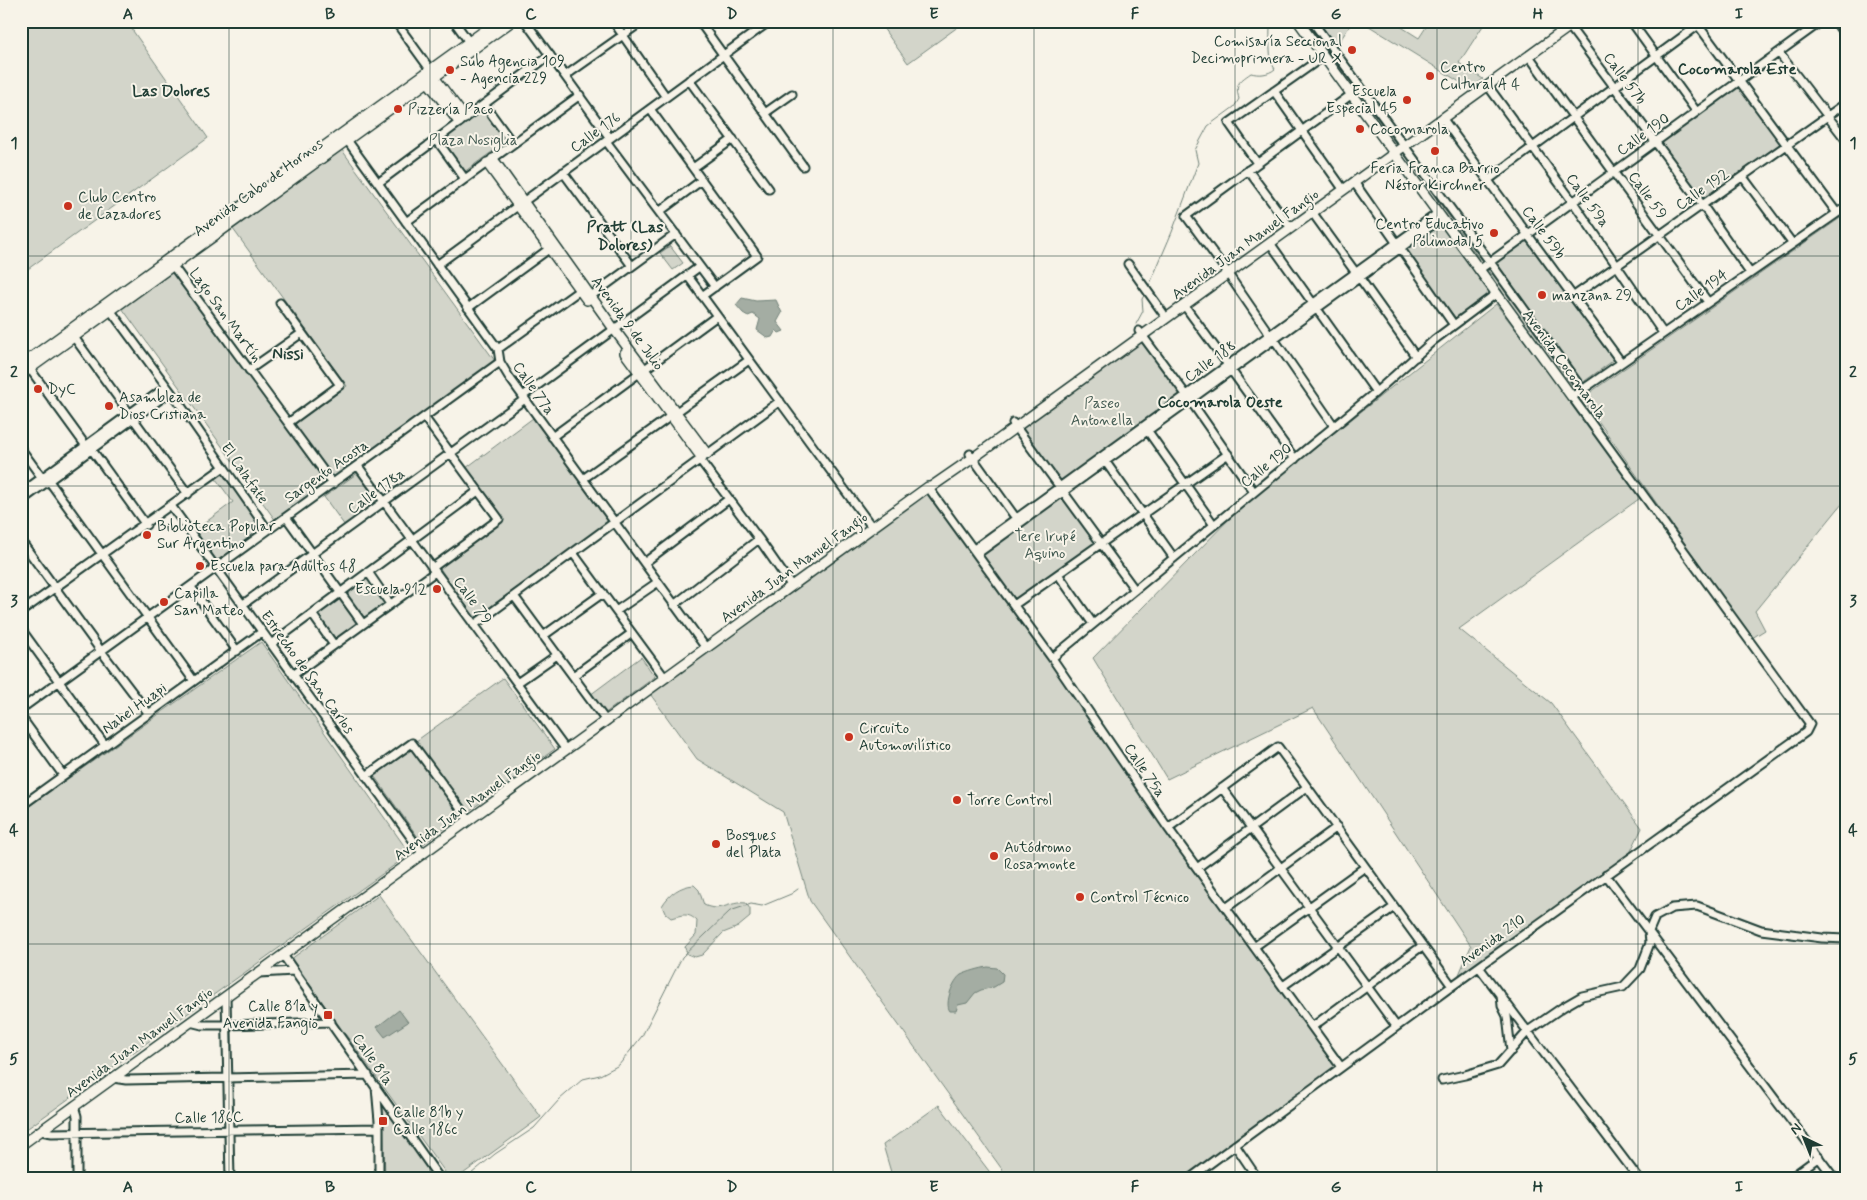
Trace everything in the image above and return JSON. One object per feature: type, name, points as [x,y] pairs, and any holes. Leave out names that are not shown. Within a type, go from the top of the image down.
[{"type":"main road","name":"Avenida Cabo de Hornos","points":[[72,334],[111,311],[170,263],[347,140],[432,76],[469,42],[498,21]]},
{"type":"main road","name":"Avenida Cabo de Hornos","points":[[21,375],[25,367],[512,21]]},
{"type":"main road","name":"Avenida Cocomarola","points":[[1298,21],[1572,397]]},
{"type":"main road","name":"Avenida Juan Manuel Fangio","points":[[21,1145],[928,487],[929,484],[972,456],[1140,333],[1184,305],[1288,224],[1403,144],[1567,25]]},
{"type":"main road","name":"Avenida Juan Manuel Fangio","points":[[1403,144],[1443,119],[1529,56],[1567,25]]},
{"type":"main road","points":[[432,76],[462,120]]},
{"type":"main road","name":"Avenida Juan Manuel Fangio","points":[[1140,333],[1163,313],[1270,243],[1393,151]]},
{"type":"main road","name":"Avenida 9 de Julio","points":[[490,161],[591,296],[612,331]]},
{"type":"main road","name":"Avenida 9 de Julio","points":[[552,246],[580,290],[674,414],[703,458]]},
{"type":"street","points":[[395,21],[432,76]]},
{"type":"street","points":[[454,21],[469,42]]},
{"type":"street","points":[[525,21],[580,95],[659,212],[715,287]]},
{"type":"street","points":[[613,21],[666,97]]},
{"type":"street","points":[[565,76],[643,21]]},
{"type":"street","points":[[700,21],[803,166]]},
{"type":"street","name":"Calle 176","points":[[437,265],[770,21]]},
{"type":"street","points":[[1312,21],[1582,389]]},
{"type":"street","points":[[1548,21],[1567,25]]},
{"type":"street","points":[[1632,21],[1696,111]]},
{"type":"street","name":"Calle 190","points":[[1480,270],[1822,21]]},
{"type":"street","points":[[1835,21],[1845,34]]},
{"type":"street","points":[[1488,180],[1699,23],[1739,81],[1837,213]]},
{"type":"street","name":"Calle 57b","points":[[1567,25],[1656,142],[1750,273]]},
{"type":"street","points":[[1779,53],[1846,140]]},
{"type":"street","points":[[378,183],[550,55]]},
{"type":"street","points":[[1257,163],[1229,123],[1324,56]]},
{"type":"street","name":"Calle 59","points":[[1529,56],[1708,302]]},
{"type":"street","points":[[689,80],[769,189]]},
{"type":"street","name":"Calle 59a","points":[[1488,86],[1573,202],[1663,333]]},
{"type":"street","points":[[1274,91],[1341,186]]},
{"type":"street","points":[[765,113],[792,94]]},
{"type":"street","points":[[1334,426],[1186,216],[1352,94]]},
{"type":"street","points":[[406,222],[580,95]]},
{"type":"street","points":[[484,104],[513,144]]},
{"type":"street","name":"Calle 192","points":[[1574,296],[1846,104]]},
{"type":"street","points":[[650,109],[757,256],[702,296]]},
{"type":"street","name":"Calle 59b","points":[[1443,119],[1621,362]]},
{"type":"street","points":[[693,168],[733,139]]},
{"type":"street","name":"Calle 77a","points":[[347,140],[498,349],[500,362],[524,398],[706,648]]},
{"type":"street","points":[[436,140],[465,179]]},
{"type":"street","points":[[1248,170],[1288,224]]},
{"type":"street","points":[[563,172],[632,266]]},
{"type":"street","points":[[1744,177],[1792,243]]},
{"type":"street","points":[[659,212],[702,180]]},
{"type":"street","points":[[1354,182],[1454,325]]},
{"type":"street","name":"Calle 194","points":[[1572,397],[1846,207]]},
{"type":"street","points":[[1312,212],[1416,357]]},
{"type":"street","name":"Calle 188","points":[[975,552],[1440,215]]},
{"type":"street","points":[[591,296],[676,234]]},
{"type":"street","points":[[1270,243],[1376,392]]},
{"type":"street","points":[[468,308],[552,246]]},
{"type":"street","name":"Lago San Martín","points":[[170,263],[333,484]]},
{"type":"street","points":[[1128,264],[1163,313]]},
{"type":"street","name":"Calle 178a","points":[[242,605],[451,454],[699,266]]},
{"type":"street","points":[[687,275],[872,527]]},
{"type":"street","points":[[498,349],[580,290]]},
{"type":"street","name":"Calle 190","points":[[1052,658],[1376,392],[1454,325],[1497,293]]},
{"type":"street","points":[[280,302],[340,385],[288,423]]},
{"type":"street","points":[[1184,305],[1295,458]]},
{"type":"street","name":"El Calafate","points":[[111,311],[268,529]]},
{"type":"street","points":[[552,437],[717,316]]},
{"type":"street","points":[[249,370],[302,333]]},
{"type":"street","points":[[1140,333],[1254,492]]},
{"type":"street","points":[[72,334],[188,494]]},
{"type":"street","points":[[583,479],[749,360]]},
{"type":"street","name":"Sargento Acosta","points":[[21,708],[500,362]]},
{"type":"street","points":[[25,367],[89,448],[146,525]]},
{"type":"street","points":[[21,493],[45,479],[89,448],[168,389]]},
{"type":"street","name":"Avenida Cocomarola","points":[[1572,397],[1810,724]]},
{"type":"street","points":[[474,625],[780,401]]},
{"type":"street","points":[[293,675],[390,604],[499,519],[424,417]]},
{"type":"street","points":[[1015,425],[1134,590]]},
{"type":"street","points":[[1146,428],[1186,482],[1214,525]]},
{"type":"street","name":"Calle 188","points":[[1062,489],[1105,461],[1146,428]]},
{"type":"street","points":[[21,449],[103,555],[194,682]]},
{"type":"street","points":[[1014,605],[1228,454]]},
{"type":"street","points":[[972,456],[1018,521]]},
{"type":"street","points":[[703,458],[729,499],[791,585]]},
{"type":"street","points":[[1105,461],[1174,558]]},
{"type":"street","name":"Calle 79","points":[[358,466],[566,750]]},
{"type":"street","points":[[21,612],[146,525],[224,467]]},
{"type":"street","points":[[21,501],[45,479]]},
{"type":"street","name":"Calle 75a","points":[[928,487],[1052,658],[1168,828],[1341,1067]]},
{"type":"street","points":[[271,644],[478,492]]},
{"type":"street","points":[[644,563],[729,499]]},
{"type":"street","name":"Estrecho de San Carlos","points":[[172,506],[423,854]]},
{"type":"street","points":[[286,516],[363,624]]},
{"type":"street","points":[[674,605],[759,539]]},
{"type":"street","points":[[21,541],[149,714]]},
{"type":"street","points":[[573,553],[665,678]]},
{"type":"street","points":[[368,572],[390,604]]},
{"type":"street","points":[[1058,574],[1093,624]]},
{"type":"street","points":[[616,611],[658,582]]},
{"type":"street","points":[[191,587],[237,651]]},
{"type":"street","points":[[543,636],[603,593]]},
{"type":"street","points":[[514,596],[606,721]]},
{"type":"street","points":[[312,614],[334,645]]},
{"type":"street","points":[[21,629],[105,745]]},
{"type":"street","name":"Nahel Huapi","points":[[21,806],[262,632]]},
{"type":"street","points":[[573,676],[632,633]]},
{"type":"street","points":[[517,683],[557,655]]},
{"type":"street","points":[[21,718],[63,775]]},
{"type":"street","name":"Avenida 210","points":[[1189,1179],[1396,1026],[1806,732],[1810,724]]},
{"type":"street","points":[[366,776],[412,743],[469,820]]},
{"type":"street","points":[[1168,828],[1278,747],[1452,986]]},
{"type":"street","points":[[1197,868],[1307,787]]},
{"type":"street","points":[[1222,788],[1396,1026]]},
{"type":"street","points":[[1226,908],[1337,827]]},
{"type":"street","points":[[1254,947],[1365,866]]},
{"type":"street","points":[[1606,875],[1834,1179]]},
{"type":"street","points":[[1283,986],[1394,906]]},
{"type":"street","points":[[1442,1080],[1498,1065],[1528,1031],[1582,996],[1623,986],[1640,968],[1650,943],[1649,931],[1655,917],[1672,908],[1697,906],[1761,930],[1822,938],[1846,939]]},
{"type":"street","points":[[1312,1027],[1422,946]]},
{"type":"street","name":"Calle 81a","points":[[282,955],[440,1179]]},
{"type":"street","points":[[1479,967],[1639,1179]]},
{"type":"street","points":[[259,972],[294,971]]},
{"type":"street","points":[[1500,995],[1502,1006],[1507,1016],[1512,1051]]},
{"type":"street","points":[[226,996],[230,1179]]},
{"type":"street","points":[[190,1022],[202,1025],[227,1025],[331,1022]]},
{"type":"street","points":[[113,1078],[126,1080],[368,1075]]},
{"type":"street","points":[[376,1086],[379,1128],[379,1179]]},
{"type":"street","points":[[74,1106],[77,1116],[77,1179]]},
{"type":"street","name":"Calle 186C","points":[[40,1131],[52,1133],[379,1128]]},
{"type":"street","points":[[1235,1145],[1258,1179]]},
{"type":"street","points":[[1789,1179],[1819,1157]]},
{"type":"green space","name":"Club Centro de Cazadores","points":[[21,21],[126,21],[208,138],[21,274]]},
{"type":"green space","points":[[878,21],[966,21],[908,63]]},
{"type":"green space","points":[[1305,21],[1309,21],[1398,141],[1395,143]]},
{"type":"green space","points":[[1316,21],[1353,21],[1335,48]]},
{"type":"green space","points":[[1361,21],[1392,21],[1419,38],[1430,21],[1486,21],[1459,63],[1483,79],[1471,89]]},
{"type":"green space","points":[[1738,86],[1781,144],[1704,201],[1662,143]]},
{"type":"green space","name":"Plaza Nosiglia","points":[[483,108],[507,141],[464,172],[440,140]]},
{"type":"green space","points":[[342,150],[495,361],[276,521],[122,308],[173,271],[288,429],[347,386],[233,229]]},
{"type":"green space","points":[[1408,153],[1486,262],[1483,264],[1405,155]]},
{"type":"green space","points":[[1846,214],[1846,503],[1842,504],[1755,611],[1765,630],[1752,638],[1582,398]]},
{"type":"green space","points":[[1442,222],[1492,291],[1457,320],[1405,249]]},
{"type":"green space","points":[[1528,239],[1614,360],[1582,383],[1496,262]]},
{"type":"green space","points":[[670,246],[683,263],[673,270],[660,253]]},
{"type":"green space","points":[[1490,268],[1508,296],[1578,388],[1575,390],[1506,299],[1488,270]]},
{"type":"green space","points":[[1496,304],[1643,496],[1459,629],[1551,703],[1642,828],[1630,853],[1353,1058],[1458,977],[1471,946],[1313,708],[1167,779],[1093,658],[1240,508]]},
{"type":"green space","name":"Paseo Antonella","points":[[1143,339],[1183,394],[1060,483],[1020,428]]},
{"type":"green space","points":[[533,418],[609,523],[474,618],[437,564],[502,519],[466,468]]},
{"type":"green space","points":[[359,472],[380,501],[345,526],[324,497]]},
{"type":"green space","points":[[223,473],[264,527],[218,562],[195,530],[233,502],[216,479]]},
{"type":"green space","name":"Autódromo Rosamonte","points":[[928,487],[1341,1067],[1189,1179],[1009,1179],[810,901],[783,812],[697,759],[648,691]]},
{"type":"green space","name":"Tere Irupé Aquino","points":[[1063,496],[1097,543],[1015,601],[982,554]]},
{"type":"green space","points":[[368,577],[387,603],[363,620],[344,594]]},
{"type":"green space","points":[[340,597],[359,623],[335,641],[316,614]]},
{"type":"green space","points":[[261,642],[410,854],[21,1133],[21,812]]},
{"type":"green space","points":[[641,657],[655,677],[604,714],[590,695]]},
{"type":"green space","points":[[503,678],[555,749],[423,844],[372,773]]},
{"type":"green space","points":[[694,885],[699,890],[704,905],[715,908],[746,903],[750,909],[750,917],[738,927],[723,933],[702,955],[695,957],[687,954],[685,947],[696,935],[697,921],[688,915],[671,918],[665,913],[662,906],[675,891]]},
{"type":"green space","points":[[379,895],[541,1117],[456,1179],[450,1179],[291,959]]},
{"type":"green space","points":[[385,1105],[437,1179],[385,1179],[383,1108]]},
{"type":"green space","points":[[939,1105],[995,1179],[893,1179],[883,1145]]},
{"type":"shaded area","points":[[742,298],[756,301],[776,300],[782,313],[777,322],[784,331],[779,333],[776,330],[772,337],[768,338],[757,330],[760,319],[753,314],[748,316],[736,305]]},
{"type":"shaded area","points":[[988,967],[997,968],[1003,974],[1002,982],[994,987],[975,993],[967,1003],[958,1005],[956,1011],[950,1011],[948,1008],[949,998],[952,987],[958,978],[961,975]]},
{"type":"shaded area","points":[[399,1010],[408,1022],[385,1037],[377,1027]]},
{"type":"waterway","points":[[1149,286],[1198,163],[1195,150],[1208,126],[1234,107],[1239,99],[1237,90],[1243,79],[1251,73],[1263,74],[1275,69],[1271,60],[1270,48],[1270,25],[1272,21]]},
{"type":"waterway","points":[[1136,324],[1143,311],[1142,299],[1146,292]]},
{"type":"waterway","points":[[465,1179],[495,1154],[534,1128],[559,1100],[583,1079],[600,1075],[619,1065],[642,1036],[682,957],[730,911],[751,904],[762,906],[791,894],[798,889]]},
{"type":"place","name":"Comisaría Seccional Decimoprimera - UR X","points":[[1352,50]]},
{"type":"place","name":"Sub Agencia 109 - Agencia 229","points":[[450,70]]},
{"type":"place","name":"Centro Cultural A 4","points":[[1430,76]]},
{"type":"place","name":"Escuela Especial 45","points":[[1407,100]]},
{"type":"place","name":"Pizzería Paco","points":[[398,109]]},
{"type":"place","name":"Cocomarola","points":[[1360,129]]},
{"type":"place","name":"Feria Franca Barrio Néstor Kirchner","points":[[1435,151]]},
{"type":"place","name":"Club Centro de Cazadores","points":[[68,206]]},
{"type":"place","name":"Centro Educativo Polimodal 5","points":[[1494,233]]},
{"type":"place","name":"manzana 29","points":[[1542,295]]},
{"type":"place","name":"DyC","points":[[38,389]]},
{"type":"place","name":"Asamblea de Dios Cristiana","points":[[109,406]]},
{"type":"place","name":"Biblioteca Popular Sur Argentino","points":[[147,535]]},
{"type":"place","name":"Escuela para Adultos 48","points":[[200,566]]},
{"type":"place","name":"Escuela 912","points":[[437,589]]},
{"type":"place","name":"Capilla San Mateo","points":[[164,602]]},
{"type":"place","name":"Circuito Automovilístico","points":[[849,737]]},
{"type":"place","name":"Torre Control","points":[[957,800]]},
{"type":"place","name":"Bosques del Plata","points":[[716,844]]},
{"type":"place","name":"Autódromo Rosamonte","points":[[994,856]]},
{"type":"place","name":"Control Técnico","points":[[1080,897]]},
{"type":"place","name":"Calle 81a y Avenida Fangio","points":[[328,1015]]},
{"type":"place","name":"Calle 81b y Calle 186c","points":[[383,1121]]},
{"type":"district","name":"Cocomarola Este","points":[[1737,68]]},
{"type":"district","name":"Las Dolores","points":[[171,90]]},
{"type":"district","name":"Pratt (Las Dolores)","points":[[625,235]]},
{"type":"district","name":"Nissi","points":[[288,353]]},
{"type":"district","name":"Cocomarola Oeste","points":[[1220,401]]}]
